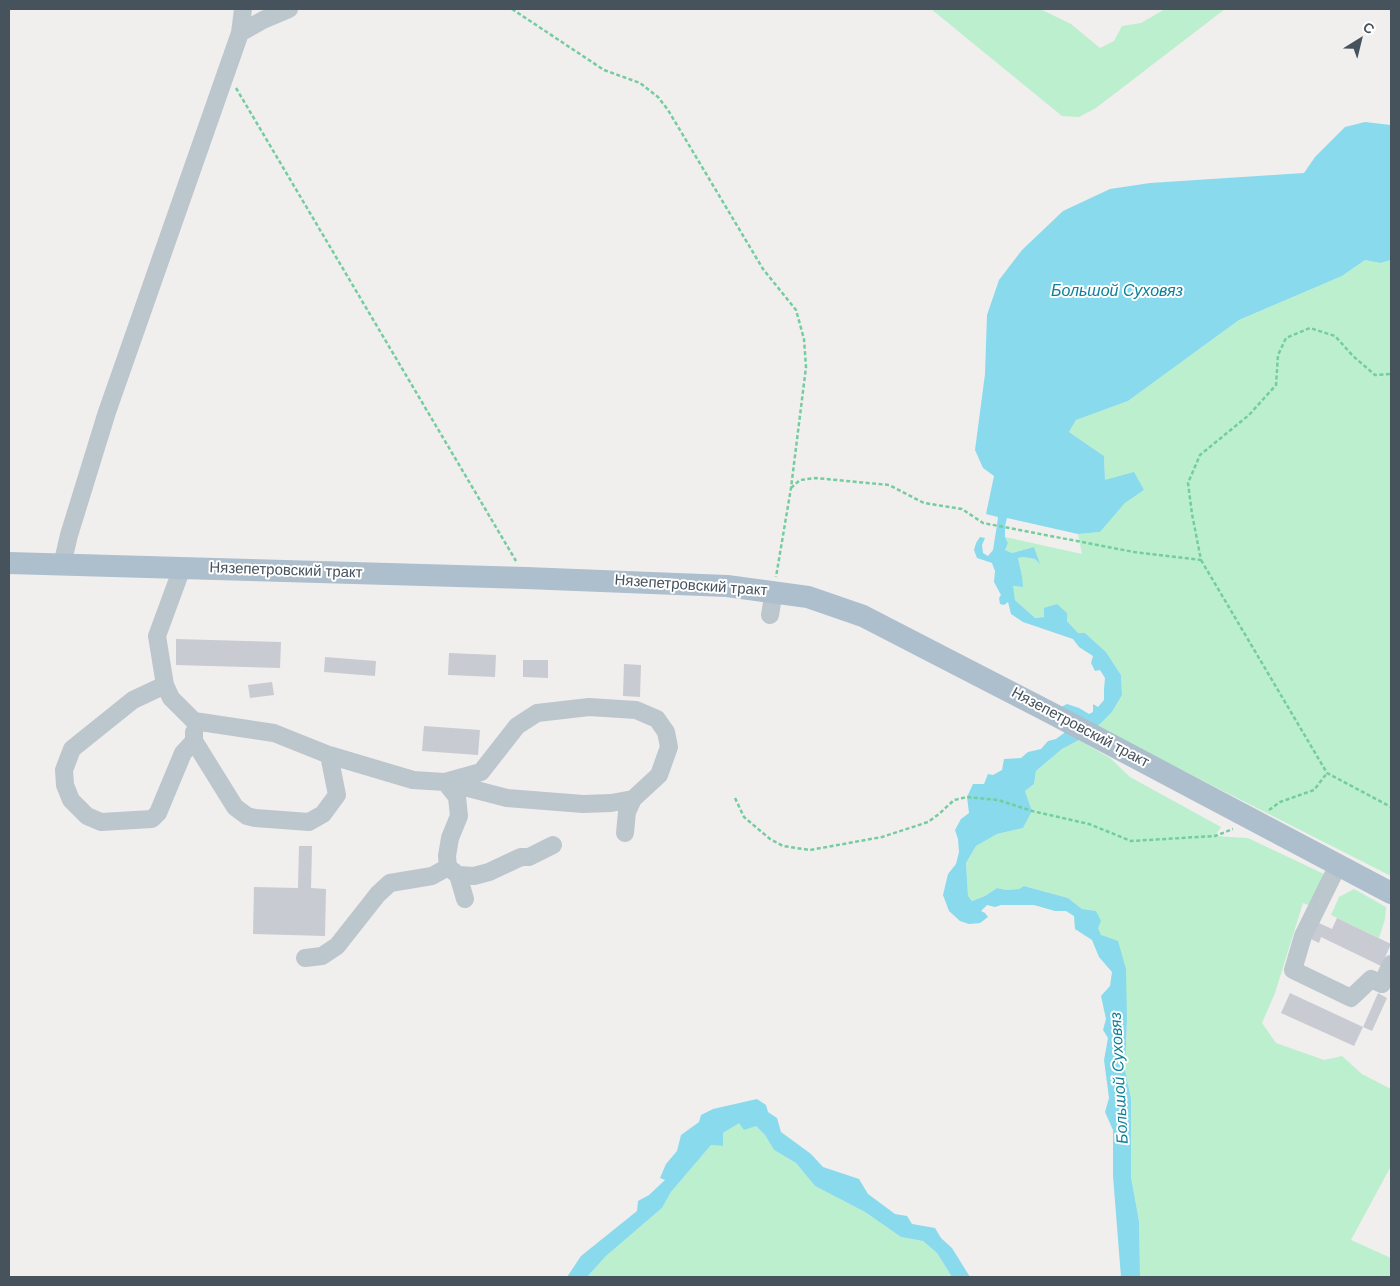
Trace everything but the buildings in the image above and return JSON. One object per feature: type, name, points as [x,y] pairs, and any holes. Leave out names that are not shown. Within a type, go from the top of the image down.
[{"type":"main road","name":"Нязепетровский тракт","points":[[9,563],[526,578],[727,586],[808,597],[863,616],[1052,713],[1391,893]]},
{"type":"lane","points":[[62,565],[69,535],[107,412],[240,33],[243,9]]},
{"type":"lane","points":[[240,33],[263,20],[290,9]]},
{"type":"lane","points":[[182,568],[157,636],[165,685],[171,698],[194,721],[274,733],[329,755],[413,780],[446,782],[507,798],[583,804],[611,803],[634,799]]},
{"type":"lane","points":[[770,615],[774,591]]},
{"type":"lane","points":[[165,685],[132,700],[72,749],[64,770],[65,785],[70,800],[87,816],[101,822],[152,819],[158,813],[183,753],[194,741]]},
{"type":"lane","points":[[446,782],[481,772],[517,726],[537,714],[589,706],[636,710],[657,719],[666,732],[668,748],[659,775],[634,799],[627,812],[625,833]]},
{"type":"lane","points":[[194,721],[194,741],[235,807],[247,816],[309,822],[323,814],[337,795],[329,755]]},
{"type":"lane","points":[[446,782],[457,798],[459,816],[450,838],[447,856],[465,899]]},
{"type":"lane","points":[[305,958],[322,956],[337,946],[378,894],[390,883],[453,871],[474,876],[489,872],[521,857],[529,857],[553,845]]},
{"type":"lane","points":[[1338,865],[1303,936],[1294,970],[1352,998],[1370,979],[1382,984],[1391,964]]},
{"type":"path","points":[[512,9],[604,70],[640,82],[658,98],[668,110],[763,269],[796,310],[804,339],[806,367],[791,488],[774,591]]},
{"type":"path","points":[[227,72],[526,578]]},
{"type":"path","points":[[1391,374],[1375,375],[1353,356],[1335,336],[1310,328],[1286,338],[1278,355],[1276,385],[1249,415],[1200,455],[1188,483],[1201,560],[1327,773],[1391,807]]},
{"type":"path","points":[[791,488],[800,480],[816,478],[888,485],[924,503],[962,509],[983,523],[1134,552],[1201,560]]},
{"type":"path","points":[[736,798],[744,817],[770,839],[783,846],[810,850],[882,838],[928,822],[954,800],[966,797],[998,800],[1032,811],[1089,824],[1131,841],[1215,836],[1254,821],[1280,802],[1314,790],[1327,773]]},
{"type":"green space","points":[[931,9],[1040,9],[1071,24],[1100,48],[1114,41],[1122,26],[1141,23],[1165,9],[1225,9],[1096,108],[1079,117],[1062,116]]},
{"type":"green space","points":[[1365,260],[1380,263],[1391,260],[1391,876],[1097,727],[1112,712],[1122,695],[1121,675],[1106,652],[1085,633],[1078,633],[1067,621],[1067,613],[1035,618],[1015,600],[1012,586],[1022,587],[1022,576],[1018,558],[1035,559],[1039,563],[1034,547],[1012,553],[1005,550],[1008,543],[1005,537],[1082,554],[1078,534],[1100,532],[1125,503],[1144,490],[1105,480],[1104,456],[1069,432],[1076,420],[1128,401],[1239,320],[1342,276]]},
{"type":"green space","points":[[1079,740],[1110,758],[1130,777],[1221,827],[1215,836],[1248,838],[1324,874],[1311,906],[1303,903],[1275,993],[1262,1023],[1276,1043],[1324,1060],[1342,1056],[1362,1074],[1391,1089],[1391,1166],[1351,1240],[1391,1258],[1391,1277],[1140,1277],[1139,1221],[1131,1177],[1131,1098],[1125,1070],[1127,1020],[1098,928],[1096,911],[1082,909],[1068,898],[1024,886],[1019,889],[1006,890],[997,888],[985,896],[972,901],[968,896],[966,863],[976,846],[997,834],[1023,828],[1032,811],[1025,791],[1034,784],[1036,771],[1062,749]]},
{"type":"green space","points":[[1354,889],[1386,907],[1385,919],[1379,938],[1331,915],[1339,897]]},
{"type":"green space","points":[[739,1122],[756,1126],[765,1135],[774,1150],[796,1163],[815,1186],[865,1212],[901,1237],[923,1241],[937,1253],[952,1277],[587,1277],[606,1256],[662,1208],[671,1192],[711,1145],[723,1146],[723,1133]]},
{"type":"water","name":"Большой Суховяз","points":[[1365,122],[1391,125],[1391,260],[1380,263],[1365,260],[1342,276],[1239,320],[1128,401],[1076,420],[1069,432],[1104,456],[1105,480],[1134,472],[1144,490],[1125,503],[1100,532],[1078,534],[1007,518],[1005,526],[1005,537],[1008,543],[1005,550],[1012,553],[1034,547],[1040,564],[1035,559],[1018,558],[1023,587],[1013,586],[1015,600],[1035,618],[1044,617],[1044,608],[1057,604],[1067,613],[1067,621],[1078,633],[1085,633],[1106,652],[1121,675],[1122,695],[1112,712],[1097,727],[1062,749],[1036,771],[1034,784],[1025,791],[1032,811],[1023,828],[997,834],[976,846],[966,863],[968,896],[972,901],[985,896],[997,888],[1006,890],[1019,889],[1024,886],[1068,898],[1082,909],[1096,911],[1101,921],[1098,928],[1101,935],[1118,941],[1126,969],[1127,1020],[1125,1070],[1131,1098],[1131,1177],[1139,1221],[1140,1275],[1140,1277],[1121,1277],[1113,1176],[1113,1130],[1105,1112],[1109,1098],[1104,1060],[1108,1038],[1103,1030],[1106,1019],[1101,996],[1110,986],[1112,972],[1099,957],[1092,940],[1075,929],[1074,916],[1066,911],[1055,911],[1034,905],[1001,905],[995,907],[987,905],[981,911],[988,917],[980,923],[969,924],[960,921],[949,911],[943,895],[948,874],[956,864],[959,852],[955,830],[961,819],[969,813],[967,797],[973,784],[984,784],[988,774],[993,775],[1002,770],[1004,759],[1021,758],[1028,752],[1041,749],[1048,741],[1056,739],[1064,733],[1069,716],[1059,708],[1067,704],[1089,714],[1093,712],[1093,704],[1098,707],[1104,700],[1105,678],[1100,670],[1095,671],[1091,663],[1093,656],[1079,647],[1073,639],[1023,622],[1011,614],[1008,602],[1004,605],[1000,604],[999,598],[1001,595],[994,582],[995,571],[992,563],[977,558],[974,550],[980,537],[985,538],[982,545],[983,553],[988,556],[993,550],[998,517],[986,514],[994,476],[983,468],[975,450],[985,374],[987,315],[999,280],[1022,250],[1063,211],[1110,189],[1150,183],[1304,173],[1315,157],[1345,127]]},
{"type":"water","points":[[757,1099],[766,1105],[768,1112],[777,1118],[781,1132],[811,1154],[823,1167],[859,1179],[868,1194],[895,1214],[907,1216],[912,1224],[935,1228],[941,1238],[952,1248],[970,1277],[952,1277],[937,1253],[923,1241],[901,1237],[865,1212],[815,1186],[796,1163],[774,1150],[765,1135],[756,1126],[744,1130],[739,1123],[723,1133],[723,1146],[711,1145],[671,1192],[662,1208],[606,1256],[587,1277],[567,1277],[581,1256],[637,1211],[638,1201],[649,1195],[665,1180],[660,1178],[666,1164],[677,1151],[681,1135],[699,1122],[701,1115],[713,1109]]}]
